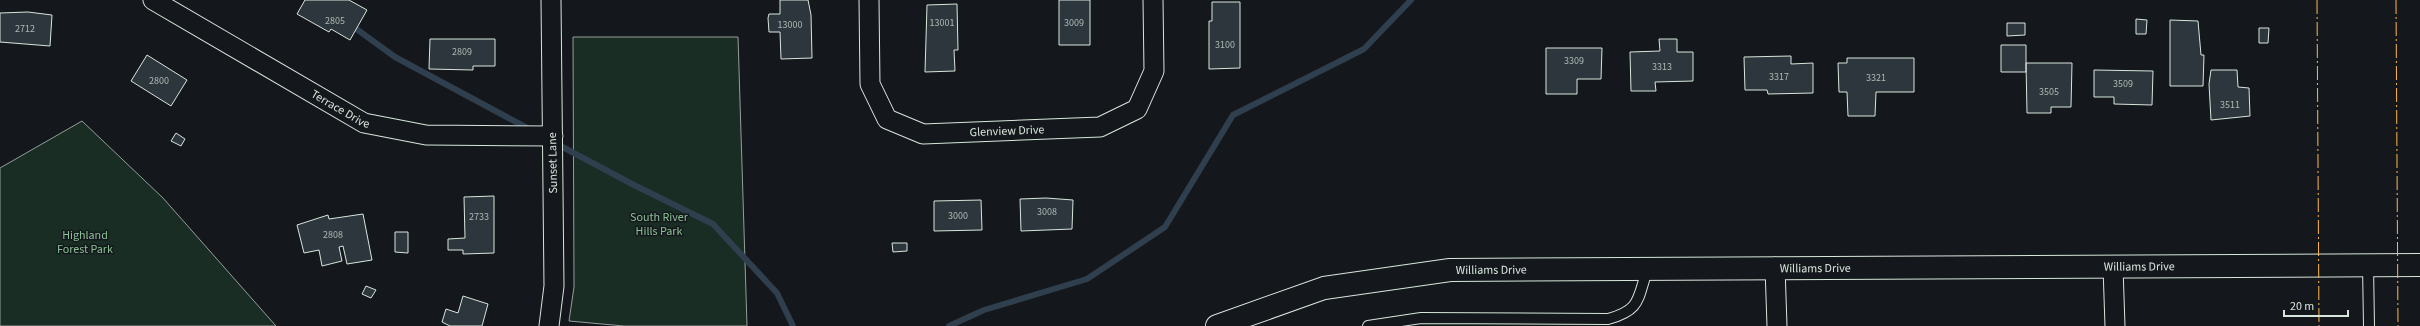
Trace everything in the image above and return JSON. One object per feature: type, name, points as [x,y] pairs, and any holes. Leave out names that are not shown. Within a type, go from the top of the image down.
[{"type":"main road","name":"Williams Drive","points":[[1218,326],[1324,288],[1450,270],[2420,265]]},
{"type":"street","name":"Terrace Drive","points":[[153,0],[364,124],[426,135],[553,136]]},
{"type":"street","name":"Sunset Lane","points":[[549,326],[554,286],[551,0]]},
{"type":"street","name":"Glenview Drive","points":[[869,0],[870,84],[887,119],[923,134],[1100,127],[1137,109],[1154,71],[1154,0]]},
{"type":"street","points":[[2113,267],[2114,326]]},
{"type":"street","points":[[1775,268],[1777,326]]},
{"type":"lane","points":[[2368,265],[2369,326]]},
{"type":"lane","points":[[1368,326],[1421,318],[1608,319],[1624,314],[1634,308],[1648,268]]},
{"type":"green space","name":"South River Hills Park","points":[[573,37],[738,37],[747,326],[624,326],[569,321],[574,287]]},
{"type":"green space","name":"Highland Forest Park","points":[[82,121],[163,198],[276,326],[0,326],[0,168]]},
{"type":"building","points":[[305,0],[349,0],[367,10],[350,40],[331,29],[329,32],[297,14]]},
{"type":"building","points":[[780,0],[808,0],[811,15],[812,58],[781,59],[780,32],[769,32],[768,18],[769,14],[780,14]]},
{"type":"building","points":[[1059,0],[1090,0],[1090,45],[1059,45]]},
{"type":"building","points":[[1212,2],[1240,2],[1240,68],[1209,69],[1209,21],[1212,21]]},
{"type":"building","points":[[957,4],[958,50],[954,50],[955,71],[925,72],[927,5]]},
{"type":"building","points":[[28,12],[52,15],[50,46],[0,42],[0,13]]},
{"type":"building","points":[[2136,19],[2147,20],[2146,34],[2136,34]]},
{"type":"building","points":[[2170,20],[2198,21],[2201,55],[2204,55],[2203,86],[2170,86]]},
{"type":"building","points":[[2007,23],[2025,23],[2025,35],[2007,36]]},
{"type":"building","points":[[2259,28],[2269,28],[2268,43],[2259,43]]},
{"type":"building","points":[[430,39],[495,39],[495,66],[473,66],[473,70],[429,69]]},
{"type":"building","points":[[1659,39],[1677,39],[1677,52],[1693,52],[1693,81],[1655,82],[1656,91],[1631,91],[1630,52],[1660,51]]},
{"type":"building","points":[[2001,45],[2026,45],[2026,72],[2001,72]]},
{"type":"building","points":[[1546,48],[1602,48],[1601,79],[1577,79],[1577,94],[1546,94]]},
{"type":"building","points":[[147,55],[187,80],[171,106],[131,81]]},
{"type":"building","points":[[1791,56],[1791,64],[1813,63],[1813,93],[1768,94],[1767,90],[1745,90],[1744,57]]},
{"type":"building","points":[[1847,58],[1914,58],[1914,92],[1876,92],[1875,116],[1848,116],[1847,92],[1839,92],[1838,63],[1847,63]]},
{"type":"building","points":[[2026,63],[2072,63],[2071,107],[2051,107],[2051,113],[2027,113]]},
{"type":"building","points":[[2094,70],[2153,71],[2152,105],[2114,104],[2114,97],[2094,97]]},
{"type":"building","points":[[2211,70],[2237,70],[2238,87],[2249,88],[2250,116],[2211,120],[2209,84]]},
{"type":"building","points":[[176,133],[185,139],[181,146],[171,141]]},
{"type":"building","points":[[494,196],[494,253],[463,254],[463,250],[448,250],[448,239],[465,238],[464,197]]},
{"type":"building","points":[[1046,198],[1073,200],[1072,229],[1021,231],[1020,199]]},
{"type":"building","points":[[981,200],[982,230],[934,231],[934,201]]},
{"type":"building","points":[[363,214],[372,260],[347,264],[343,246],[339,247],[342,261],[322,266],[319,250],[304,253],[297,225],[328,215],[329,219]]},
{"type":"building","points":[[395,232],[408,232],[408,253],[395,252]]},
{"type":"building","points":[[892,243],[907,243],[907,251],[893,252]]},
{"type":"building","points":[[366,286],[376,290],[371,298],[362,294]]},
{"type":"building","points":[[463,296],[488,304],[482,326],[450,326],[442,322],[446,309],[458,313]]},
{"type":"waterway","points":[[949,326],[984,310],[1087,279],[1165,227],[1233,115],[1364,49],[1411,0]]},
{"type":"waterway","points":[[351,25],[395,57],[531,130]]},
{"type":"waterway","points":[[555,143],[634,185],[713,224],[777,293],[793,326]]},
{"type":"power","points":[[2317,0],[2319,326]]},
{"type":"power","points":[[2396,0],[2398,326]]}]
